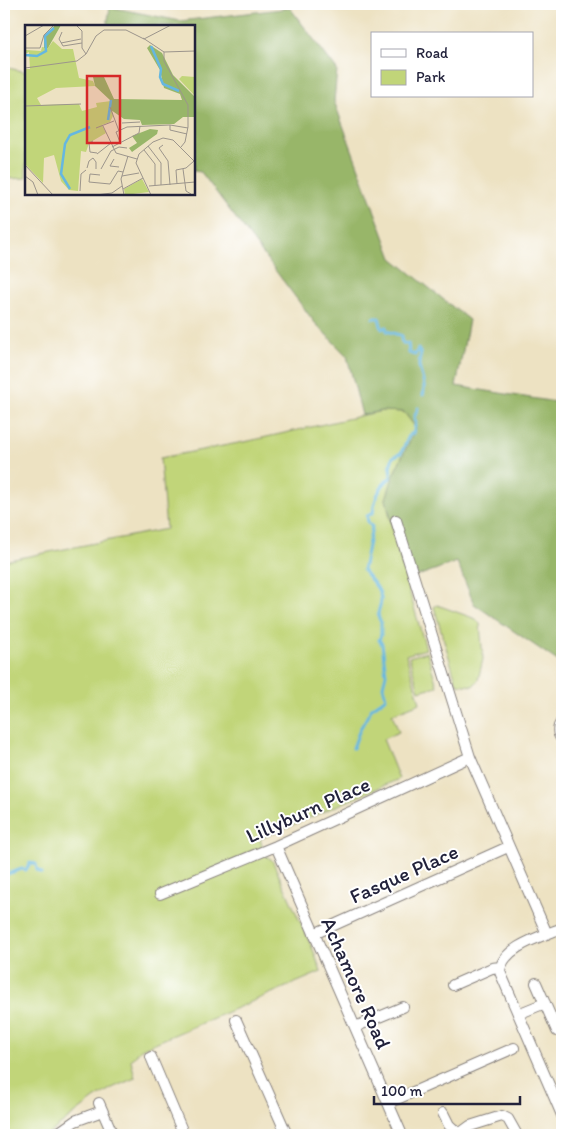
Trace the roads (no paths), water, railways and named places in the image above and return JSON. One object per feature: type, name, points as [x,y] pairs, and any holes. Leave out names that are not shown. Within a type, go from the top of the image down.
[{"type":"street","points":[[396,520],[470,757],[547,934]]},
{"type":"street","points":[[562,721],[558,730],[562,739]]},
{"type":"street","name":"Lillyburn Place","points":[[160,894],[276,846],[470,757]]},
{"type":"street","name":"Achamore Road","points":[[276,846],[402,1135]]},
{"type":"street","name":"Fasque Place","points":[[314,934],[508,847]]},
{"type":"street","points":[[562,928],[510,952],[501,966],[501,976],[562,1115]]},
{"type":"street","points":[[452,985],[501,966]]},
{"type":"street","points":[[536,983],[557,1031]]},
{"type":"street","points":[[518,1014],[545,1003]]},
{"type":"street","points":[[355,1027],[403,1007]]},
{"type":"street","points":[[236,1020],[287,1135]]},
{"type":"street","points":[[388,1103],[514,1048]]},
{"type":"street","points":[[151,1057],[184,1135]]},
{"type":"street","points":[[55,1135],[100,1107],[113,1135]]},
{"type":"street","points":[[443,1113],[449,1125],[459,1134],[470,1126],[502,1116],[508,1119],[517,1135]]},
{"type":"waterway","points":[[373,318],[379,318],[382,329],[386,327],[387,331],[402,336],[401,340],[403,343],[408,343],[409,353],[415,355],[418,349],[421,354],[419,366],[424,384],[423,395]]},
{"type":"waterway","points":[[353,748],[360,729],[372,708],[386,698],[383,686],[386,674],[382,644],[379,640],[381,622],[378,613],[381,598],[376,587],[363,570],[372,527],[368,522],[367,516],[373,513],[378,493],[391,477],[390,466],[393,457],[401,453],[410,434],[413,434],[416,422],[414,418],[418,408]]},
{"type":"waterway","points":[[4,875],[22,869],[26,870],[30,863],[36,864],[37,870],[42,873]]}]
